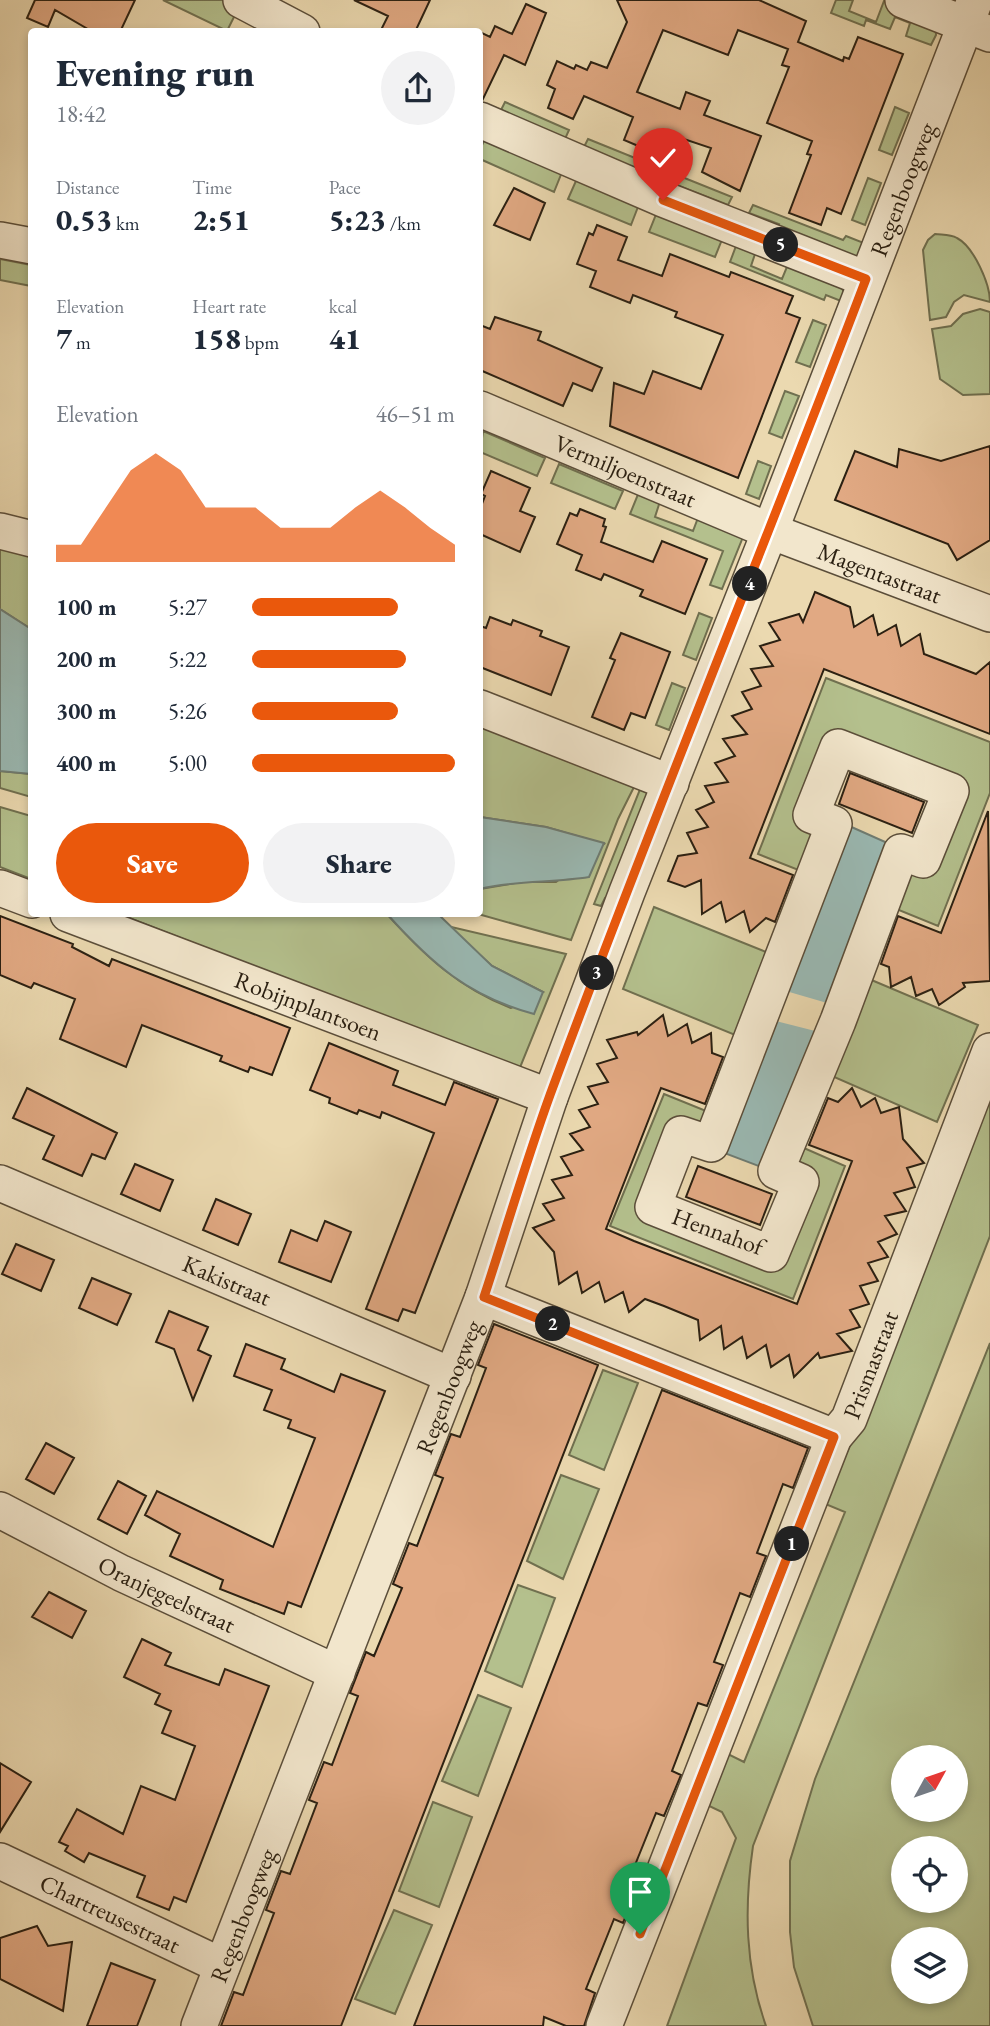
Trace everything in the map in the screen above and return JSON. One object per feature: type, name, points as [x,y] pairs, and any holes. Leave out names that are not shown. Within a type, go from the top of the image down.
[{"type":"street","points":[[242,0],[294,28]]},
{"type":"street","points":[[903,0],[977,19]]},
{"type":"street","name":"Regenboogweg","points":[[199,2026],[484,1297],[550,1097],[771,531],[866,279],[977,19]]},
{"type":"street","points":[[483,121],[663,200],[866,279]]},
{"type":"street","points":[[0,240],[28,245]]},
{"type":"street","name":"Vermiljoenstraat","points":[[483,410],[771,531]]},
{"type":"street","points":[[0,531],[28,538]]},
{"type":"street","name":"Magentastraat","points":[[771,531],[990,614]]},
{"type":"street","points":[[483,709],[671,783]]},
{"type":"street","name":"Hennahof","points":[[838,747],[906,772],[951,791],[923,860],[901,852],[838,1021],[776,1171],[801,1182],[771,1254],[653,1207],[681,1134],[711,1143],[834,824],[811,815],[838,747]]},
{"type":"street","points":[[0,888],[28,898]]},
{"type":"street","name":"Robijnplantsoen","points":[[76,917],[550,1097]]},
{"type":"street","name":"Prismastraat","points":[[604,2026],[834,1437],[849,1419],[990,1051]]},
{"type":"street","name":"Kakistraat","points":[[0,1183],[453,1376]]},
{"type":"street","points":[[484,1297],[834,1437]]},
{"type":"street","name":"Oranjegeelstraat","points":[[0,1510],[121,1573],[337,1673]]},
{"type":"street","name":"Chartreusestraat","points":[[0,1861],[222,1966]]},
{"type":"green space","points":[[163,0],[224,0],[239,7],[228,28],[221,28]]},
{"type":"green space","points":[[836,0],[853,0],[849,11],[876,22],[884,1],[935,22],[936,35],[931,45],[906,36],[910,23],[895,17],[890,29],[866,20],[864,26],[831,13]]},
{"type":"green space","points":[[505,102],[569,130],[565,139],[501,110]]},
{"type":"green space","points":[[895,107],[909,113],[892,155],[879,150]]},
{"type":"green space","points":[[487,133],[564,167],[554,192],[483,160],[483,143]]},
{"type":"green space","points":[[588,139],[655,166],[652,175],[584,147]]},
{"type":"green space","points":[[672,173],[732,197],[728,205],[669,182]]},
{"type":"green space","points":[[579,174],[641,199],[631,225],[568,199]]},
{"type":"green space","points":[[868,178],[881,183],[865,225],[852,220]]},
{"type":"green space","points":[[753,205],[843,240],[846,236],[869,245],[854,259],[776,234],[779,224],[749,213]]},
{"type":"green space","points":[[659,207],[725,232],[715,257],[649,232]]},
{"type":"green space","points":[[935,234],[954,237],[969,249],[984,276],[990,302],[964,295],[954,302],[946,317],[930,320],[923,250]]},
{"type":"green space","points":[[739,238],[758,245],[751,266],[782,279],[791,257],[809,264],[834,277],[840,284],[846,303],[826,295],[824,300],[730,262]]},
{"type":"green space","points":[[0,259],[28,264],[28,285],[0,280]]},
{"type":"green space","points":[[980,309],[990,312],[990,394],[963,395],[940,379],[932,329],[951,326],[963,314]]},
{"type":"green space","points":[[813,320],[826,325],[810,367],[796,362]]},
{"type":"green space","points":[[785,391],[799,396],[782,438],[769,433]]},
{"type":"green space","points":[[483,431],[545,458],[537,476],[483,453]]},
{"type":"green space","points":[[758,461],[771,466],[759,499],[746,494]]},
{"type":"green space","points":[[559,464],[623,491],[615,509],[551,483]]},
{"type":"green space","points":[[641,487],[662,495],[655,517],[693,531],[701,510],[745,532],[722,589],[710,585],[723,551],[630,514]]},
{"type":"green space","points":[[0,542],[28,548],[28,627],[0,609]]},
{"type":"green space","points":[[699,613],[712,618],[696,660],[683,655]]},
{"type":"green space","points":[[826,678],[990,742],[990,793],[938,926],[889,906],[960,785],[836,736],[824,828],[806,873],[758,854]]},
{"type":"green space","points":[[672,683],[685,688],[669,730],[656,725]]},
{"type":"green space","points":[[483,721],[637,781],[618,819],[571,940],[483,915],[483,888],[521,882],[556,882],[604,844],[546,827],[483,817]]},
{"type":"green space","points":[[0,771],[28,774],[28,796],[0,788]]},
{"type":"green space","points":[[643,782],[650,788],[613,901],[605,898],[601,906],[594,904]]},
{"type":"green space","points":[[0,807],[28,815],[28,878],[0,867]]},
{"type":"green space","points":[[654,907],[771,954],[740,1037],[623,989]]},
{"type":"green space","points":[[127,917],[390,917],[443,969],[475,991],[511,1008],[543,992],[492,966],[447,926],[566,954],[519,1070]]},
{"type":"green space","points":[[862,976],[978,1025],[937,1122],[825,1073]]},
{"type":"green space","points":[[664,1094],[721,1117],[681,1134],[654,1207],[770,1254],[788,1141],[845,1166],[793,1299],[610,1226]]},
{"type":"green space","points":[[990,1099],[990,1236],[753,1846],[748,1892],[748,1937],[754,1982],[766,2026],[667,2026],[736,1838],[722,1812],[705,1804],[728,1754],[744,1762],[845,1512],[823,1503],[861,1422]]},
{"type":"green space","points":[[990,1343],[990,2026],[813,2026],[794,1967],[790,1932],[790,1861],[815,1779]]},
{"type":"green space","points":[[603,1370],[638,1383],[604,1470],[569,1455]]},
{"type":"green space","points":[[561,1475],[599,1489],[563,1579],[527,1561]]},
{"type":"green space","points":[[518,1585],[555,1598],[522,1687],[485,1671]]},
{"type":"green space","points":[[478,1695],[511,1708],[478,1796],[442,1781]]},
{"type":"green space","points":[[433,1802],[472,1817],[439,1907],[399,1891]]},
{"type":"green space","points":[[394,1910],[432,1925],[395,2014],[355,1999]]},
{"type":"water","points":[[0,609],[28,627],[28,774],[0,771]]},
{"type":"water","points":[[483,817],[546,827],[604,843],[589,877],[483,888]]},
{"type":"water","points":[[847,825],[892,845],[764,1168],[719,1151]]},
{"type":"water","points":[[390,917],[441,917],[492,966],[543,992],[534,1014],[511,1007],[470,988],[420,948]]},
{"type":"pier","points":[[779,989],[834,1005],[823,1033],[768,1019]]},
{"type":"building","points":[[35,0],[135,0],[122,28],[86,28],[55,10],[48,27],[27,18]]},
{"type":"building","points":[[354,0],[430,0],[417,28],[382,28],[388,16]]},
{"type":"building","points":[[617,0],[759,0],[806,21],[798,42],[843,61],[844,57],[849,59],[858,37],[903,54],[841,214],[827,208],[821,225],[789,213],[811,155],[807,154],[812,141],[767,123],[789,67],[782,65],[788,49],[738,30],[728,55],[663,30],[637,92],[680,109],[686,92],[710,101],[704,115],[761,136],[740,191],[702,172],[711,148],[666,133],[657,154],[624,140],[633,117],[584,96],[573,119],[548,108],[555,89],[547,85],[557,61],[574,69],[576,65],[587,70],[591,62],[607,68],[627,22]]},
{"type":"building","points":[[526,4],[546,13],[525,65],[504,55],[483,99],[483,34],[490,37],[495,26],[512,34]]},
{"type":"building","points":[[514,188],[545,203],[530,240],[494,225]]},
{"type":"building","points":[[597,225],[627,237],[618,260],[662,276],[670,254],[729,277],[731,272],[793,296],[786,313],[800,318],[738,478],[610,426],[614,383],[644,394],[653,371],[701,389],[723,335],[675,317],[677,312],[633,295],[630,303],[590,287],[596,271],[577,264],[589,233],[593,235]]},
{"type":"building","points":[[495,317],[541,332],[538,340],[602,368],[592,391],[573,383],[563,406],[483,371],[483,326],[490,329]]},
{"type":"building","points":[[990,446],[990,540],[957,560],[948,544],[835,500],[855,451],[897,467],[899,449],[941,461]]},
{"type":"building","points":[[491,471],[530,488],[520,511],[535,517],[520,552],[483,535],[483,489]]},
{"type":"building","points":[[580,509],[605,519],[603,526],[606,527],[601,542],[653,562],[662,541],[707,559],[685,614],[640,596],[643,590],[604,574],[601,580],[576,570],[582,555],[557,544],[570,513],[577,516]]},
{"type":"building","points":[[815,592],[850,607],[854,627],[873,615],[878,635],[896,625],[901,646],[920,634],[924,654],[976,674],[990,662],[990,734],[824,669],[750,858],[793,875],[775,922],[766,918],[750,932],[744,911],[726,922],[721,902],[702,914],[701,880],[685,887],[668,881],[678,856],[697,853],[687,833],[708,827],[696,810],[714,802],[705,786],[728,782],[715,763],[735,756],[723,739],[747,734],[732,716],[752,709],[742,692],[761,686],[751,669],[773,666],[760,646],[780,640],[769,623],[799,614],[803,622]]},
{"type":"building","points":[[490,617],[511,625],[513,620],[542,631],[540,636],[569,647],[551,695],[483,668],[483,627],[486,628]]},
{"type":"building","points":[[621,633],[670,652],[645,718],[631,713],[624,730],[592,717],[615,660],[610,658]]},
{"type":"building","points":[[850,773],[924,802],[912,833],[839,804]]},
{"type":"building","points":[[988,811],[990,981],[963,983],[965,987],[939,1005],[932,989],[916,996],[911,977],[891,987],[889,967],[881,964],[898,916],[941,933]]},
{"type":"building","points":[[0,916],[73,944],[72,947],[109,966],[112,959],[290,1028],[272,1075],[250,1067],[248,1072],[220,1061],[222,1056],[142,1025],[126,1067],[60,1039],[75,999],[34,983],[31,988],[0,975]]},
{"type":"building","points":[[663,1015],[668,1036],[687,1024],[692,1043],[711,1033],[712,1053],[723,1057],[705,1104],[661,1088],[606,1229],[634,1241],[797,1304],[852,1161],[809,1145],[828,1098],[838,1102],[852,1088],[861,1107],[875,1098],[881,1113],[899,1107],[903,1139],[924,1163],[907,1168],[915,1187],[894,1193],[906,1211],[885,1216],[897,1234],[878,1242],[888,1257],[868,1263],[878,1281],[860,1286],[869,1304],[850,1310],[860,1327],[837,1334],[852,1351],[820,1358],[818,1353],[794,1377],[789,1355],[771,1367],[766,1345],[747,1358],[742,1337],[724,1349],[721,1326],[700,1340],[698,1320],[664,1306],[645,1299],[629,1312],[623,1292],[605,1302],[599,1282],[582,1293],[577,1272],[559,1284],[554,1252],[533,1228],[554,1220],[543,1204],[564,1198],[552,1180],[572,1175],[561,1157],[583,1150],[570,1134],[590,1127],[579,1110],[598,1104],[588,1087],[608,1082],[597,1064],[617,1058],[607,1040],[637,1032],[638,1035]]},
{"type":"building","points":[[329,1043],[398,1071],[393,1085],[445,1105],[454,1082],[498,1099],[415,1313],[403,1309],[398,1321],[366,1309],[434,1133],[382,1112],[380,1118],[359,1110],[357,1114],[329,1103],[330,1098],[310,1090]]},
{"type":"building","points":[[27,1088],[117,1133],[105,1159],[92,1154],[82,1176],[43,1159],[54,1136],[13,1118]]},
{"type":"building","points":[[135,1164],[173,1180],[160,1211],[121,1194]]},
{"type":"building","points":[[698,1166],[772,1194],[760,1225],[686,1197]]},
{"type":"building","points":[[216,1199],[251,1214],[238,1245],[203,1230]]},
{"type":"building","points":[[325,1221],[351,1232],[331,1282],[279,1262],[291,1230],[317,1241]]},
{"type":"building","points":[[16,1244],[54,1260],[41,1291],[2,1274]]},
{"type":"building","points":[[92,1278],[131,1294],[117,1325],[79,1308]]},
{"type":"building","points":[[169,1311],[208,1327],[198,1350],[211,1356],[193,1400],[174,1349],[156,1342]]},
{"type":"building","points":[[494,1324],[598,1365],[341,2026],[221,2026],[234,1992],[243,1995],[274,1913],[266,1910],[281,1871],[290,1874],[317,1803],[309,1800],[324,1762],[332,1765],[358,1696],[350,1693],[366,1652],[374,1656],[402,1588],[393,1584],[409,1543],[417,1546],[443,1478],[435,1475],[451,1434],[460,1437],[486,1368],[478,1365]]},
{"type":"building","points":[[246,1344],[285,1359],[281,1369],[334,1392],[341,1374],[385,1391],[301,1607],[288,1602],[284,1614],[220,1589],[223,1580],[170,1556],[180,1534],[145,1515],[157,1491],[273,1547],[315,1438],[288,1428],[291,1420],[264,1410],[272,1390],[234,1376]]},
{"type":"building","points":[[662,1390],[808,1448],[793,1488],[783,1484],[757,1553],[766,1556],[750,1597],[740,1593],[714,1662],[723,1665],[707,1706],[698,1703],[672,1771],[681,1775],[664,1816],[656,1813],[629,1880],[638,1884],[623,1923],[614,1919],[586,1989],[595,1993],[584,2026],[566,2026],[544,2017],[543,2026],[414,2026]]},
{"type":"building","points":[[46,1443],[74,1458],[54,1494],[26,1479]]},
{"type":"building","points":[[118,1481],[146,1496],[127,1534],[98,1519]]},
{"type":"building","points":[[49,1592],[86,1611],[72,1638],[32,1617]]},
{"type":"building","points":[[142,1639],[171,1653],[165,1665],[219,1685],[225,1669],[269,1686],[186,1902],[174,1897],[169,1910],[137,1897],[145,1876],[89,1853],[84,1862],[65,1851],[68,1846],[59,1842],[77,1809],[123,1834],[141,1786],[175,1800],[195,1746],[162,1733],[171,1711],[155,1704],[160,1694],[124,1677]]},
{"type":"building","points":[[0,1763],[31,1782],[0,1832]]},
{"type":"building","points":[[37,1926],[48,1946],[72,1942],[63,2011],[0,1979],[0,1938]]},
{"type":"building","points":[[111,1963],[155,1980],[137,2026],[87,2026]]},
{"type":"route","points":[[640,1934],[834,1437],[484,1297],[550,1097],[627,892],[771,531],[866,279],[663,200]]}]
